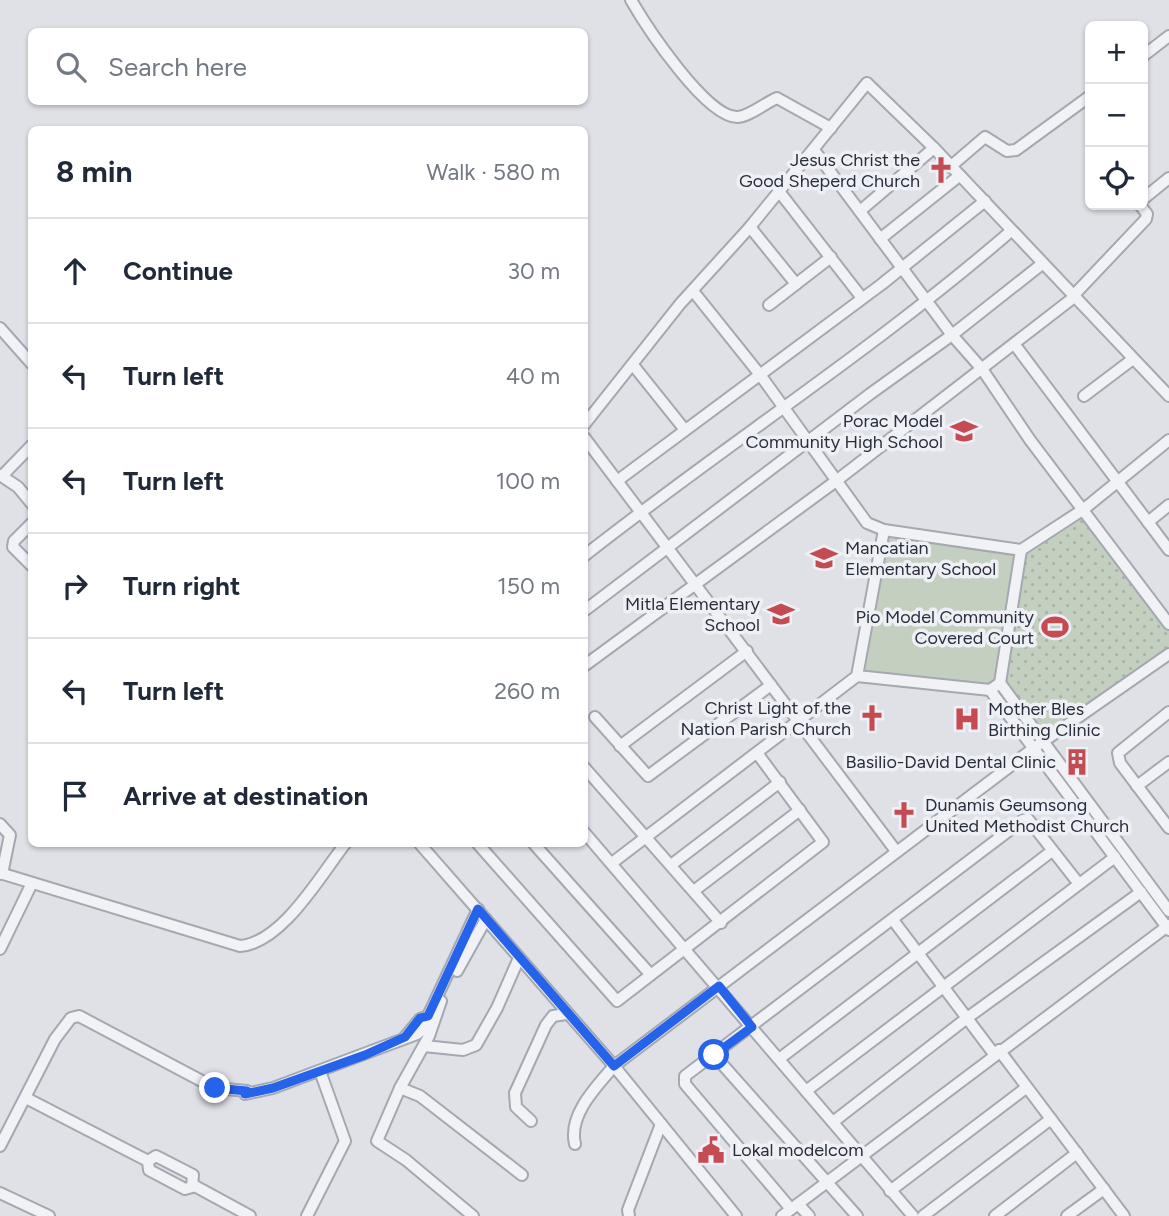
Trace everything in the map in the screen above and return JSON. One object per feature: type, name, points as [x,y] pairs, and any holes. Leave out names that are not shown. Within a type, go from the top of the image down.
[{"type":"street","points":[[631,0],[666,55],[689,82],[728,116],[741,117],[777,98],[831,128]]},
{"type":"street","points":[[1148,52],[1169,36]]},
{"type":"street","points":[[588,420],[680,304],[750,227],[867,83],[934,148],[1169,396]]},
{"type":"street","points":[[950,167],[987,136],[1007,151],[1016,150],[1085,100]]},
{"type":"street","points":[[860,211],[934,148]]},
{"type":"street","points":[[814,150],[952,335],[982,369],[1030,440],[1169,624]]},
{"type":"street","points":[[880,239],[959,176]]},
{"type":"street","points":[[1148,195],[1169,178]]},
{"type":"street","points":[[778,190],[862,298]]},
{"type":"street","points":[[617,481],[761,376],[985,201]]},
{"type":"street","points":[[588,663],[836,481],[1015,345],[1073,297],[1146,219],[1147,214],[1144,210]]},
{"type":"street","points":[[750,227],[796,284]]},
{"type":"street","points":[[588,553],[928,302],[1011,231]]},
{"type":"street","points":[[769,305],[831,257]]},
{"type":"street","points":[[588,608],[952,335],[1042,264]]},
{"type":"street","points":[[694,291],[761,376],[867,523],[884,530],[1021,550],[1084,509],[1169,440]]},
{"type":"street","points":[[0,328],[28,360]]},
{"type":"street","points":[[1015,345],[1169,550]]},
{"type":"street","points":[[1084,396],[1133,359]]},
{"type":"street","points":[[633,365],[685,430]]},
{"type":"street","points":[[588,442],[896,851]]},
{"type":"street","points":[[28,449],[1,476],[28,496]]},
{"type":"street","points":[[1148,522],[1169,505]]},
{"type":"street","points":[[28,527],[14,541],[13,547],[28,562]]},
{"type":"street","points":[[612,863],[644,835],[857,676],[884,530]]},
{"type":"street","points":[[790,1210],[996,1052],[1168,927],[1115,857],[1038,746],[1000,682],[1021,550]]},
{"type":"street","points":[[620,746],[747,651]]},
{"type":"street","points":[[575,1144],[573,1126],[592,1092],[614,1066],[896,851],[1169,654]]},
{"type":"street","points":[[857,676],[990,690],[1169,911]]},
{"type":"street","points":[[990,690],[1000,682]]},
{"type":"street","points":[[595,717],[645,775],[650,775],[771,685]]},
{"type":"street","points":[[1167,821],[1119,761],[1118,751],[1169,712]]},
{"type":"street","points":[[481,847],[617,1001],[821,845],[823,841],[757,753]]},
{"type":"street","points":[[1138,786],[1169,762]]},
{"type":"street","points":[[588,772],[695,890],[721,923]]},
{"type":"street","points":[[671,865],[780,782]]},
{"type":"street","points":[[695,890],[800,810]]},
{"type":"street","points":[[809,1216],[790,1210],[685,1084],[685,1076],[1023,820],[1028,819],[1079,884]]},
{"type":"street","points":[[0,824],[10,835],[1,873],[240,946],[254,945],[269,937],[343,847]]},
{"type":"street","points":[[588,836],[687,948],[913,1216]]},
{"type":"street","points":[[423,847],[614,1066],[736,1216]]},
{"type":"street","points":[[537,847],[650,974]]},
{"type":"street","points":[[779,1059],[1052,851]]},
{"type":"street","points":[[806,1091],[1115,857]]},
{"type":"street","points":[[0,949],[32,883]]},
{"type":"street","points":[[833,1122],[967,1018],[1141,892]]},
{"type":"street","points":[[0,1146],[64,1023],[79,1016],[215,1088],[247,1091],[245,1094],[273,1088],[405,1037],[420,1018],[428,1016],[478,909]]},
{"type":"street","points":[[473,1216],[406,1160],[377,1141],[400,1088],[424,1046],[438,1007],[486,919]]},
{"type":"street","points":[[893,920],[967,1018],[1051,1119],[1124,1216]]},
{"type":"street","points":[[424,1046],[463,1050],[476,1045],[497,1008],[519,958]]},
{"type":"street","points":[[531,1121],[516,1107],[515,1093],[547,1025],[553,1016],[566,1014]]},
{"type":"street","points":[[714,1055],[857,1216]]},
{"type":"street","points":[[307,1216],[345,1141],[320,1071]]},
{"type":"street","points":[[890,1191],[1026,1087]]},
{"type":"street","points":[[400,1088],[420,1096],[522,1175]]},
{"type":"street","points":[[26,1098],[148,1161],[154,1155],[193,1175],[193,1185],[250,1216]]},
{"type":"street","points":[[923,1216],[1051,1119]]},
{"type":"street","points":[[629,1216],[628,1210],[662,1125]]},
{"type":"street","points":[[995,1216],[1077,1153]]},
{"type":"street","points":[[1067,1216],[1104,1189]]},
{"type":"street","points":[[0,1193],[49,1216]]},
{"type":"green space","points":[[1084,509],[1169,624],[1169,654],[1042,743],[1000,683],[1021,550]]},
{"type":"green space","points":[[884,530],[1021,550],[1000,683],[990,690],[857,676]]},
{"type":"place","name":"Jesus Christ the Good Sheperd Church","points":[[941,170]]},
{"type":"place","name":"Porac Model Community High School","points":[[964,431]]},
{"type":"place","name":"Mancatian Elementary School","points":[[824,558]]},
{"type":"place","name":"Mitla Elementary School","points":[[781,614]]},
{"type":"place","name":"Pio Model Community Covered Court","points":[[1055,627]]},
{"type":"place","name":"Christ Light of the Nation Parish Church","points":[[872,718]]},
{"type":"place","name":"Mother Bles Birthing Clinic","points":[[967,719]]},
{"type":"place","name":"Basilio-David Dental Clinic","points":[[1077,762]]},
{"type":"place","name":"Dunamis Geumsong United Methodist Church","points":[[904,815]]},
{"type":"place","name":"Lokal modelcom","points":[[711,1150]]},
{"type":"route","points":[[215,1088],[247,1091],[245,1094],[273,1088],[365,1055],[405,1037],[420,1018],[428,1016],[478,909],[566,1014],[614,1066],[719,986],[752,1027],[714,1055]]}]
